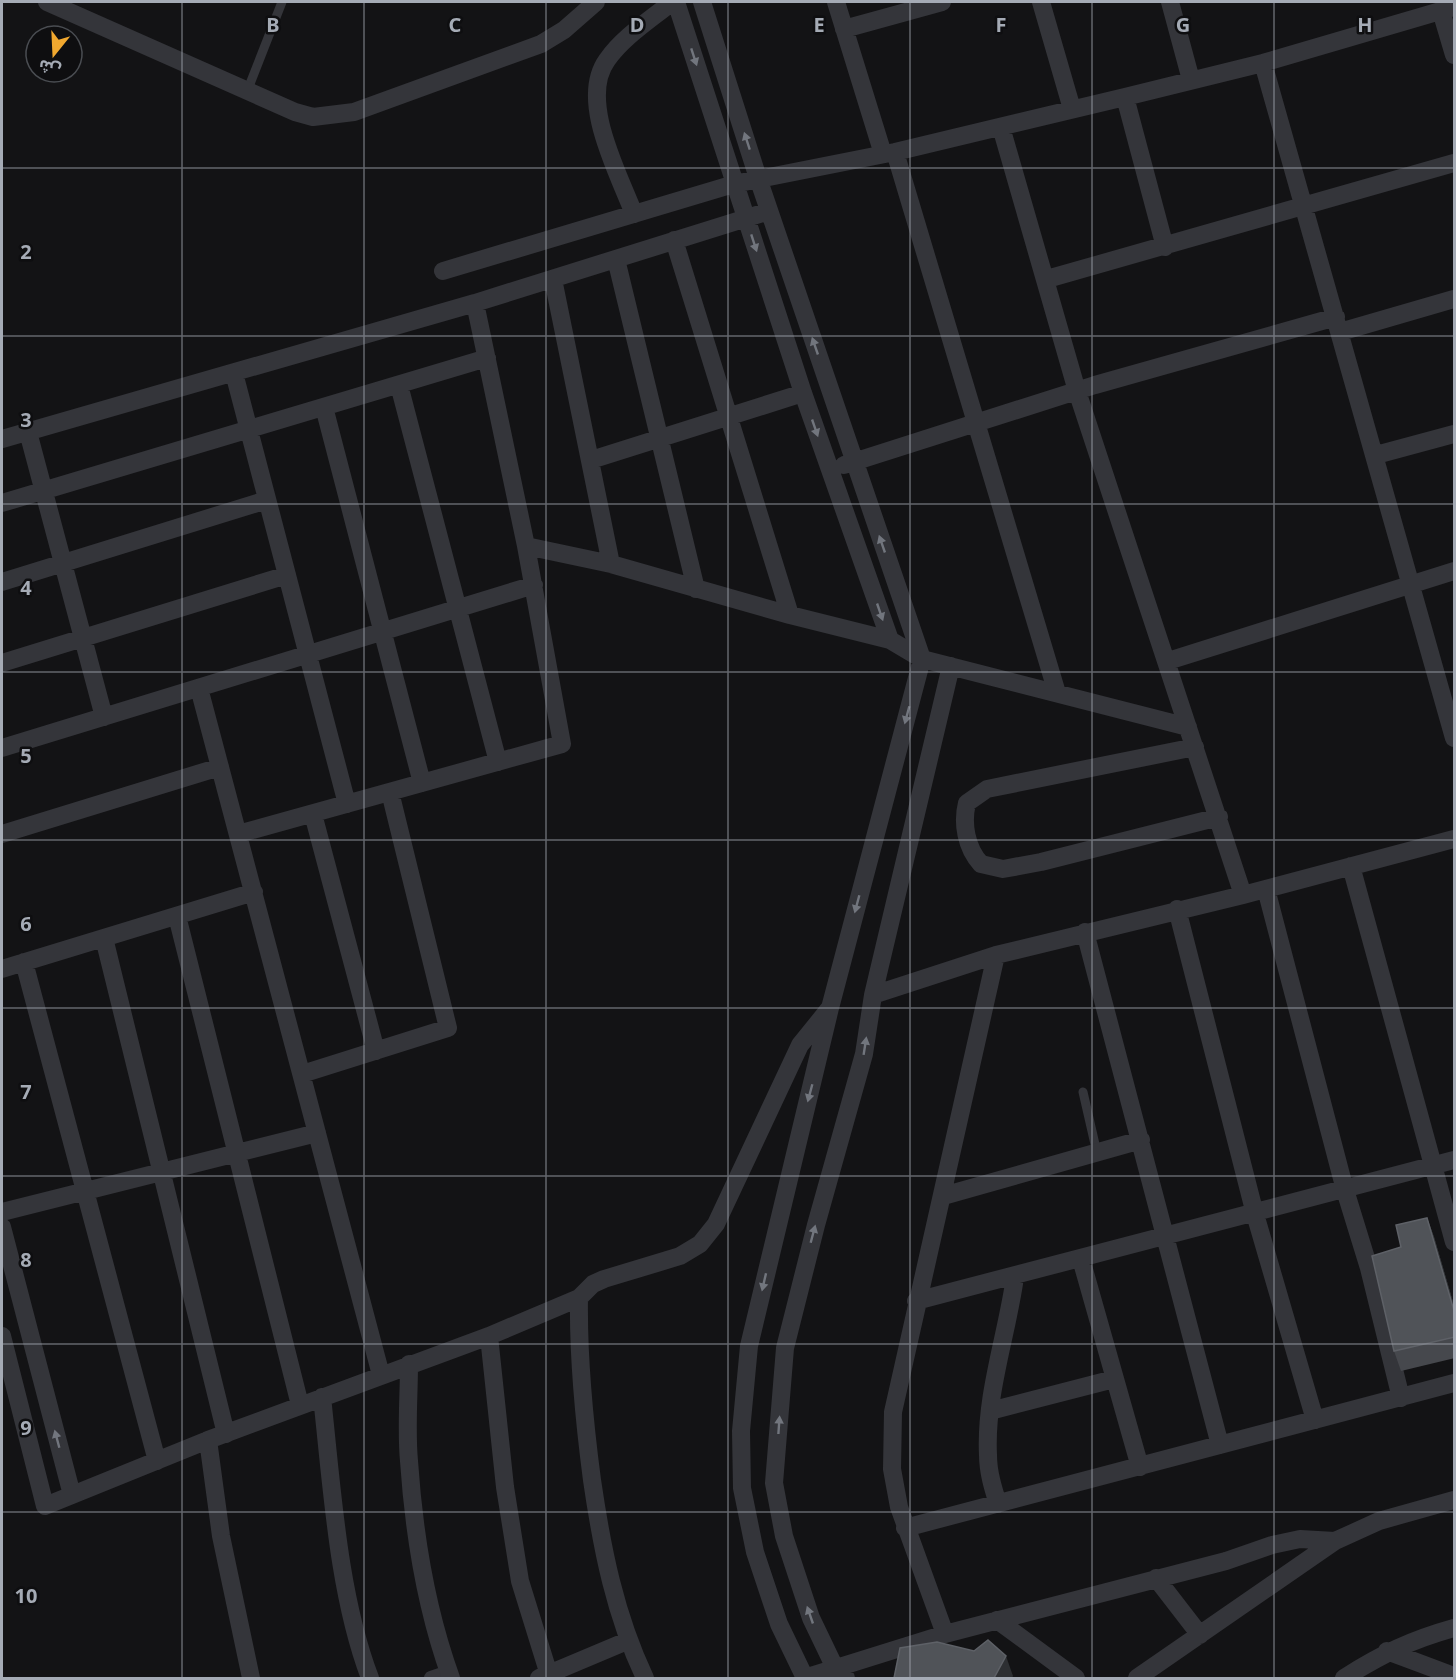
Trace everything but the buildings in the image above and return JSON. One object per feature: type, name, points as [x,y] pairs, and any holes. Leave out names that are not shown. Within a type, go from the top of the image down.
[{"type":"street","points":[[47,2],[248,89],[295,112],[313,117],[354,112],[541,44],[564,30],[596,2]]},
{"type":"street","points":[[634,214],[602,130],[596,87],[606,61],[624,41],[674,2],[803,393],[890,640]]},
{"type":"street","points":[[702,2],[769,211],[922,659],[830,1008],[748,1346],[741,1431],[742,1488],[755,1552],[779,1623],[805,1678],[840,1673],[945,1634],[1300,1539],[1335,1541]]},
{"type":"street","points":[[836,2],[889,153],[1057,693]]},
{"type":"street","points":[[844,29],[942,2]]},
{"type":"street","points":[[1041,2],[1072,109]]},
{"type":"street","points":[[1170,2],[1191,80]]},
{"type":"street","points":[[443,271],[734,184],[889,153],[1125,98],[1263,63],[1448,9],[1455,55]]},
{"type":"street","points":[[1263,63],[1306,207],[1455,738]]},
{"type":"street","points":[[1125,98],[1165,247]]},
{"type":"street","points":[[1001,128],[1047,279],[1077,391],[1151,623],[1168,661],[1243,895]]},
{"type":"street","points":[[1047,279],[1455,163]]},
{"type":"street","points":[[2,439],[475,303],[769,211]]},
{"type":"street","points":[[674,240],[790,615]]},
{"type":"street","points":[[616,259],[696,589]]},
{"type":"street","points":[[553,279],[611,564]]},
{"type":"street","points":[[830,470],[1077,391],[1338,325],[1455,299]]},
{"type":"street","points":[[238,834],[562,744],[534,585],[475,303]]},
{"type":"street","points":[[2,503],[487,358]]},
{"type":"street","points":[[234,373],[347,804]]},
{"type":"street","points":[[399,385],[498,762]]},
{"type":"street","points":[[591,460],[803,393]]},
{"type":"street","points":[[324,407],[422,783]]},
{"type":"street","points":[[28,432],[104,717]]},
{"type":"street","points":[[1376,456],[1455,434]]},
{"type":"street","points":[[2,582],[267,500]]},
{"type":"street","points":[[526,546],[611,564],[790,615],[890,640],[922,659],[1188,727]]},
{"type":"street","points":[[1168,661],[1455,571]]},
{"type":"street","points":[[2,663],[287,575]]},
{"type":"street","points":[[2,748],[534,585]]},
{"type":"street","points":[[840,1673],[811,1618],[784,1536],[774,1483],[785,1348],[816,1225],[864,1054],[873,994],[951,666]]},
{"type":"street","points":[[199,688],[381,1375]]},
{"type":"street","points":[[1195,747],[987,789],[967,803],[965,812],[969,844],[981,864],[1003,869],[1041,862],[1218,817]]},
{"type":"street","points":[[2,834],[220,767]]},
{"type":"street","points":[[302,1074],[448,1028],[390,792]]},
{"type":"street","points":[[313,814],[376,1051]]},
{"type":"street","points":[[873,994],[996,955],[1177,909],[1243,895],[1455,839]]},
{"type":"street","points":[[1351,866],[1455,1242]]},
{"type":"street","points":[[1266,889],[1345,1190],[1369,1268],[1401,1398]]},
{"type":"street","points":[[2,969],[254,892]]},
{"type":"street","points":[[1177,909],[1255,1214],[1315,1420]]},
{"type":"street","points":[[177,916],[300,1405]]},
{"type":"street","points":[[1085,932],[1220,1445]]},
{"type":"street","points":[[104,938],[226,1434]]},
{"type":"street","points":[[945,1634],[905,1528],[892,1469],[893,1412],[916,1301],[996,955]]},
{"type":"street","points":[[24,962],[157,1461]]},
{"type":"street","points":[[2,1336],[45,1506],[208,1440],[489,1336],[579,1298],[593,1284],[603,1279],[680,1256],[704,1239],[716,1224],[800,1045],[813,1025],[830,1008]]},
{"type":"street","points":[[2,1212],[317,1132]]},
{"type":"street","points":[[942,1196],[1141,1140]]},
{"type":"street","points":[[916,1301],[1455,1160]]},
{"type":"street","points":[[2,1227],[72,1495]]},
{"type":"street","points":[[1081,1259],[1140,1467]]},
{"type":"street","points":[[998,1504],[988,1456],[990,1411],[1015,1276]]},
{"type":"street","points":[[579,1298],[578,1355],[588,1447],[606,1568],[627,1641],[645,1678]]},
{"type":"street","points":[[489,1336],[505,1487],[520,1581],[546,1677],[627,1641]]},
{"type":"street","points":[[409,1364],[409,1460],[422,1567],[441,1649],[450,1675],[431,1678]]},
{"type":"street","points":[[990,1411],[1114,1379]]},
{"type":"street","points":[[905,1528],[1455,1383]]},
{"type":"street","points":[[322,1397],[338,1540],[361,1656],[370,1678]]},
{"type":"street","points":[[208,1440],[222,1536],[250,1678]]},
{"type":"street","points":[[1137,1678],[1335,1541],[1379,1521],[1455,1500]]},
{"type":"street","points":[[1156,1578],[1200,1635]]},
{"type":"street","points":[[997,1620],[1076,1678]]},
{"type":"street","points":[[1344,1678],[1387,1651],[1416,1639],[1455,1628]]},
{"type":"street","points":[[1387,1651],[1455,1676]]},
{"type":"lane","points":[[248,89],[282,2]]},
{"type":"lane","points":[[1083,1092],[1097,1153]]}]
